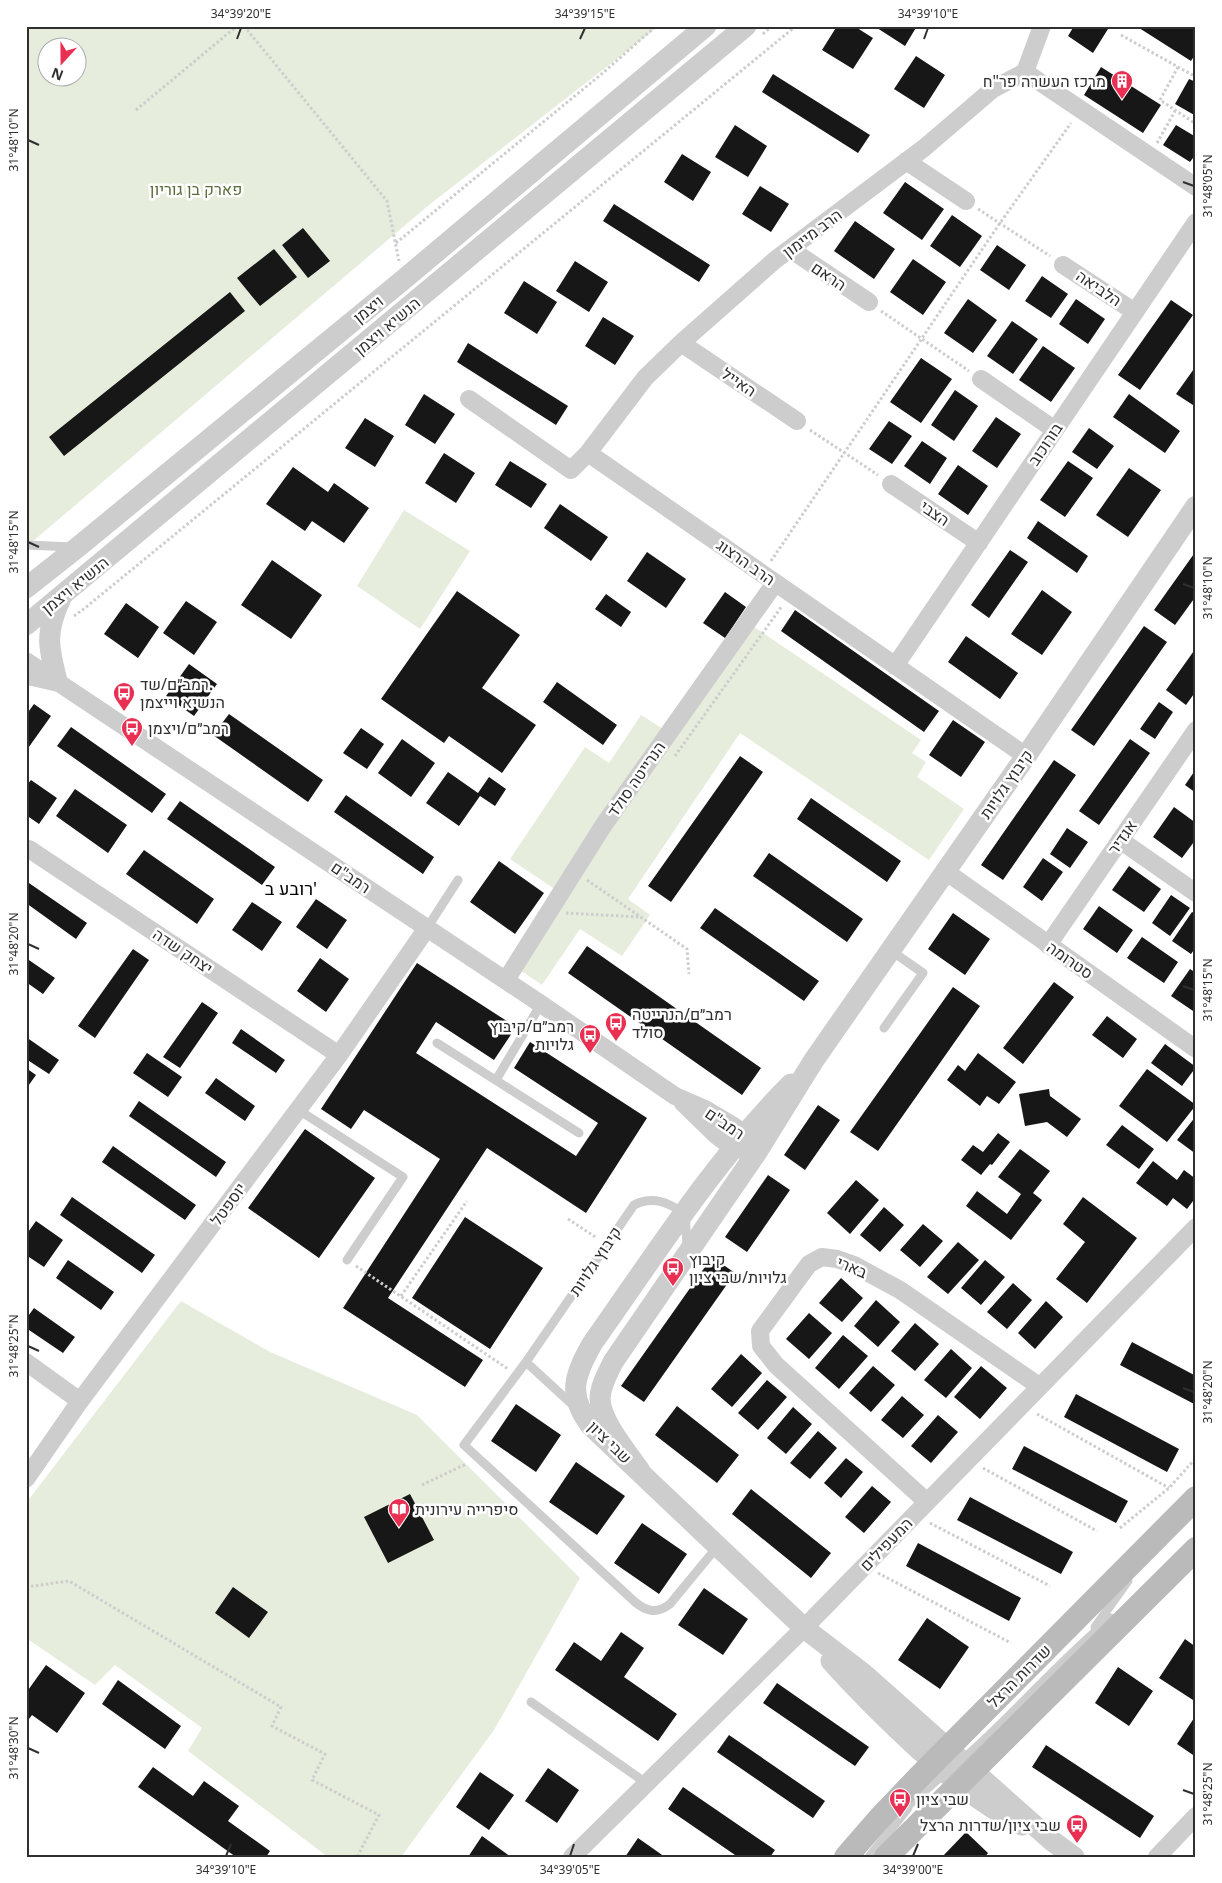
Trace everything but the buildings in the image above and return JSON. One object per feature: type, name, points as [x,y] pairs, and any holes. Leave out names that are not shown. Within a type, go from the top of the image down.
[{"type":"main road","name":"שדרות הרצל","points":[[886,1857],[953,1766],[1168,1526],[1196,1498]]},
{"type":"main road","name":"שדרות הרצל","points":[[846,1857],[878,1819],[953,1766],[1194,1550]]},
{"type":"street","name":"ויצמן","points":[[26,588],[403,280],[706,26]]},
{"type":"street","name":"הנשיא ויצמן","points":[[26,625],[746,26]]},
{"type":"street","points":[[1042,26],[1024,72],[1196,186]]},
{"type":"street","name":"הרב מיימון","points":[[588,453],[645,378],[681,343],[790,249],[906,161],[993,90],[1024,72]]},
{"type":"street","points":[[906,161],[966,201]]},
{"type":"street","name":"בורוכוב","points":[[895,666],[1196,222]]},
{"type":"street","name":"הראם","points":[[790,249],[868,302]]},
{"type":"street","name":"הלביאה","points":[[1063,265],[1135,312]]},
{"type":"street","name":"האייל","points":[[681,343],[797,420]]},
{"type":"street","points":[[981,379],[1055,430]]},
{"type":"street","points":[[468,399],[571,470],[588,453]]},
{"type":"street","name":"הרב הרצוג","points":[[588,453],[1026,756]]},
{"type":"street","name":"הצבי","points":[[891,484],[978,543]]},
{"type":"street","name":"קיבוץ גלויות","points":[[602,1389],[613,1362],[757,1152],[814,1060],[1026,756],[1196,506]]},
{"type":"street","name":"הנרייטה סולד","points":[[506,980],[603,826],[769,579]]},
{"type":"street","points":[[26,674],[57,681],[49,650],[49,631],[52,616],[62,596]]},
{"type":"street","name":"רמב\"ם","points":[[26,661],[506,980],[675,1096],[705,1109],[739,1141],[757,1152]]},
{"type":"street","name":"אגדיר","points":[[1048,945],[1196,730]]},
{"type":"street","points":[[1120,840],[1196,893]]},
{"type":"street","name":"יצחק שדה","points":[[26,850],[29,849],[339,1055]]},
{"type":"street","name":"סטרומה","points":[[945,871],[1196,1049]]},
{"type":"street","name":"יוספטל","points":[[26,1480],[80,1401],[221,1214],[297,1108],[339,1055],[427,928]]},
{"type":"street","name":"קיבוץ גלויות","points":[[580,1412],[575,1384],[592,1344],[685,1213],[739,1141],[772,1102],[814,1060]]},
{"type":"street","name":"המעפילים","points":[[572,1857],[804,1628],[926,1501],[1196,1227]]},
{"type":"street","name":"בארי","points":[[926,1501],[776,1365],[762,1346],[760,1331],[809,1264],[822,1257],[837,1259],[900,1290],[1039,1386]]},
{"type":"street","points":[[26,1362],[80,1401]]},
{"type":"street","name":"שבי ציון","points":[[602,1389],[600,1398],[602,1412],[640,1470]]},
{"type":"street","name":"שבי ציון","points":[[580,1412],[591,1426],[640,1470],[717,1547],[804,1628],[864,1674],[992,1808],[1051,1840],[1074,1857]]},
{"type":"street","points":[[1157,1857],[1196,1816]]},
{"type":"lane","points":[[26,545],[78,547]]},
{"type":"lane","points":[[427,928],[458,880]]},
{"type":"lane","points":[[884,1028],[923,973],[890,950]]},
{"type":"lane","points":[[496,1080],[541,1004]]},
{"type":"lane","points":[[437,1043],[579,1133]]},
{"type":"lane","points":[[297,1108],[403,1177],[347,1260]]},
{"type":"lane","name":"קיבוץ גלויות","points":[[478,1458],[464,1445],[526,1362],[628,1212],[642,1201],[650,1200],[668,1203],[685,1213]]},
{"type":"lane","points":[[685,1213],[688,1237],[686,1256]]},
{"type":"lane","points":[[526,1362],[580,1412]]},
{"type":"lane","points":[[478,1458],[635,1602],[648,1610],[660,1610],[670,1604],[717,1547]]},
{"type":"lane","points":[[1088,1637],[1168,1526]]},
{"type":"lane","points":[[854,1857],[914,1800],[983,1741],[1088,1637],[1194,1550]]},
{"type":"lane","points":[[531,1702],[646,1783]]},
{"type":"lane","points":[[869,1857],[914,1800]]},
{"type":"path","points":[[136,110],[237,26]]},
{"type":"path","points":[[244,26],[387,201],[403,280]]},
{"type":"path","points":[[396,243],[597,79],[656,26]]},
{"type":"path","points":[[49,631],[85,608],[796,26]]},
{"type":"path","points":[[1122,35],[1196,78]]},
{"type":"path","points":[[1178,68],[1160,100],[1196,124]]},
{"type":"path","points":[[769,579],[844,453],[1000,223],[1081,110]]},
{"type":"path","points":[[1150,156],[1175,111]]},
{"type":"path","points":[[966,201],[1063,265]]},
{"type":"path","points":[[868,302],[981,379]]},
{"type":"path","points":[[797,420],[891,484]]},
{"type":"path","points":[[672,760],[791,594]]},
{"type":"path","points":[[574,871],[687,949],[689,974]]},
{"type":"path","points":[[548,912],[640,917]]},
{"type":"path","points":[[401,1296],[467,1201]]},
{"type":"path","points":[[568,1219],[606,1245]]},
{"type":"path","points":[[347,1260],[517,1374]]},
{"type":"path","points":[[1021,1405],[1169,1488]]},
{"type":"path","points":[[422,1486],[478,1458]]},
{"type":"path","points":[[1120,1528],[1169,1488],[1196,1458]]},
{"type":"path","points":[[968,1459],[1096,1531]]},
{"type":"path","points":[[914,1514],[1050,1586]]},
{"type":"path","points":[[864,1566],[1011,1643]]},
{"type":"path","points":[[26,1587],[70,1581],[280,1707],[272,1726],[325,1754],[312,1780],[379,1815],[357,1857]]},
{"type":"green space","name":"פארק בן גוריון","points":[[26,26],[659,26],[429,205],[26,547]]},
{"type":"green space","points":[[404,510],[470,551],[420,629],[357,586]]},
{"type":"green space","points":[[750,624],[921,740],[912,753],[926,762],[917,777],[964,809],[929,860],[740,733],[628,899],[650,915],[622,956],[580,929],[542,985],[517,968]]},
{"type":"green space","points":[[641,715],[663,729],[556,890],[510,859],[585,747],[609,763]]},
{"type":"green space","points":[[181,1301],[270,1352],[417,1415],[580,1578],[494,1730],[401,1857],[328,1857],[188,1751],[202,1728],[115,1665],[95,1685],[26,1638],[26,1503]]},
{"type":"place","name":"מרכז העשרה פר\"ח","points":[[1122,100]]},
{"type":"place","name":"רמב״ם/שד. הנשיא וייצמן","points":[[124,712]]},
{"type":"place","name":"רמב״ם/ויצמן","points":[[132,747]]},
{"type":"place","name":"רמב״ם/הנרייטה סולד","points":[[616,1042]]},
{"type":"place","name":"רמב״ם/קיבוץ גלויות","points":[[590,1054]]},
{"type":"place","name":"קיבוץ גלויות/שבי ציון","points":[[673,1287]]},
{"type":"place","name":"סיפרייה עירונית","points":[[399,1528]]},
{"type":"place","name":"שבי ציון","points":[[900,1818]]},
{"type":"place","name":"שבי ציון/שדרות הרצל","points":[[1077,1844]]},
{"type":"district","name":"רובע ב'","points":[[291,888]]}]
